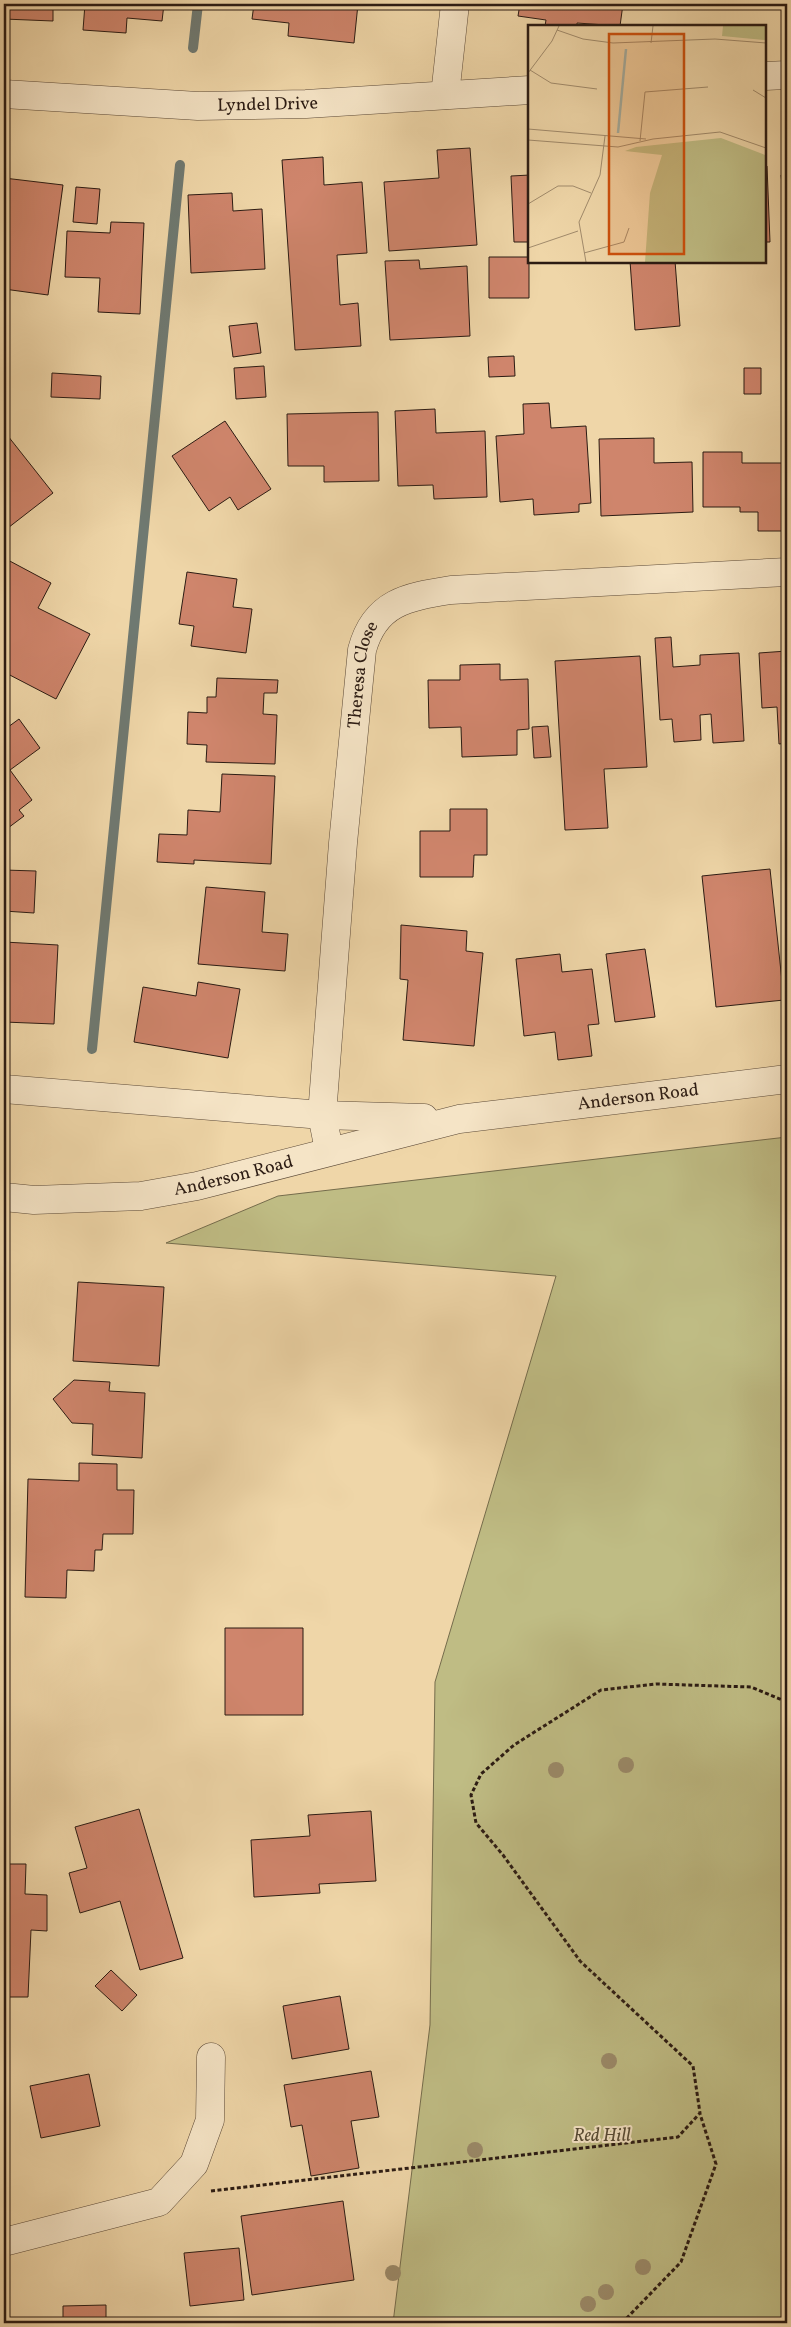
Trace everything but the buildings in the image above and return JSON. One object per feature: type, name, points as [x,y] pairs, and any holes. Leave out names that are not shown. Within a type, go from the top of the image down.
[{"type":"street","points":[[445,95],[455,4]]},
{"type":"street","points":[[766,76],[787,75]]},
{"type":"street","name":"Lyndel Drive","points":[[4,94],[198,106],[306,104],[528,90]]},
{"type":"street","name":"Theresa Close","points":[[329,1150],[322,1115],[358,682],[366,634],[373,624],[394,603],[419,595],[451,590],[787,572]]},
{"type":"street","name":"Anderson Road","points":[[4,1197],[34,1200],[141,1196],[197,1186],[329,1150],[459,1118],[787,1079]]},
{"type":"street","name":"Anderson Road","points":[[4,1089],[322,1115],[459,1118]]},
{"type":"street","points":[[4,2242],[159,2202],[194,2164],[210,2120],[211,2057]]},
{"type":"path","points":[[622,2323],[681,2262],[716,2164],[700,2113],[693,2066],[580,1961],[503,1855],[476,1823],[471,1795],[481,1774],[514,1745],[601,1690],[656,1684],[751,1686],[787,1702]]},
{"type":"path","points":[[164,2196],[412,2170],[678,2137],[700,2113]]},
{"type":"green space","name":"Red Hill","points":[[787,1137],[787,2323],[393,2323],[430,2025],[435,1682],[556,1276],[166,1243],[278,1196]]},
{"type":"waterway","points":[[193,48],[198,4]]},
{"type":"waterway","points":[[92,1049],[180,165]]}]
